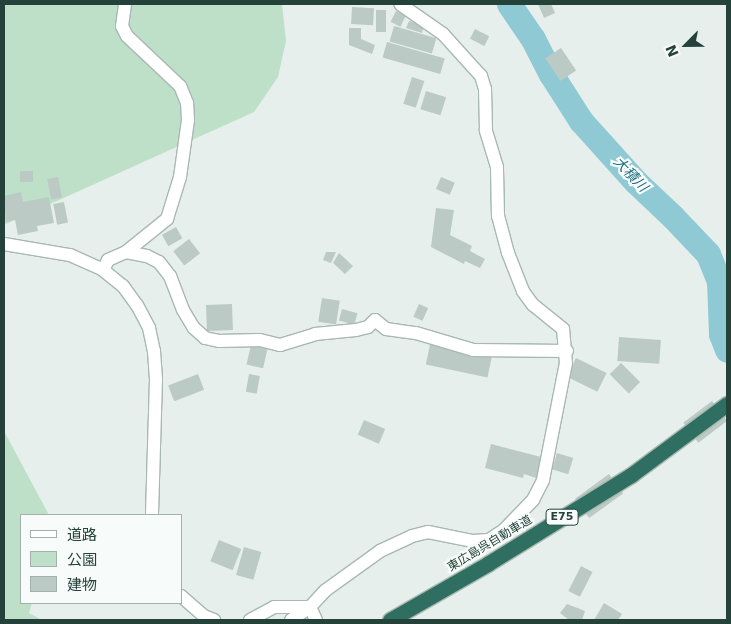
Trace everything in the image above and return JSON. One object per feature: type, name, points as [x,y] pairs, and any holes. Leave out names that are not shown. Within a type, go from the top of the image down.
[{"type":"highway","name":"東広島呉自動車道","points":[[390,620],[489,563],[631,475],[727,404]]},
{"type":"street","points":[[103,270],[108,260],[126,252],[167,219],[180,177],[188,120],[187,103],[180,86],[127,36],[122,26],[125,4]]},
{"type":"street","points":[[291,620],[310,607],[326,590],[374,556],[412,536],[428,532],[473,541],[490,540],[516,518],[533,500],[543,480],[566,363],[567,351],[563,329],[533,305],[523,291],[508,253],[498,216],[496,167],[486,130],[485,89],[481,76],[443,34],[400,4]]},
{"type":"street","points":[[4,244],[70,255],[103,270],[123,286],[137,305],[149,328],[154,351],[156,379],[152,514]]},
{"type":"street","points":[[126,252],[147,256],[159,262],[170,276],[183,310],[194,328],[205,338],[219,341],[260,340],[280,345],[315,334],[368,327],[375,320],[386,329],[416,333],[473,350],[567,351]]},
{"type":"street","points":[[182,597],[204,616],[214,620]]},
{"type":"street","points":[[250,620],[274,607],[310,607]]},
{"type":"street","points":[[310,607],[316,620]]},
{"type":"green space","points":[[4,4],[282,4],[286,41],[278,77],[254,112],[6,224],[4,221]]},
{"type":"green space","points":[[4,431],[48,514],[20,514],[20,604],[32,604],[29,613],[42,620],[4,620]]},
{"type":"building","points":[[538,4],[551,4],[555,13],[544,18]]},
{"type":"building","points":[[352,7],[374,8],[373,25],[351,24]]},
{"type":"building","points":[[376,10],[386,10],[386,32],[376,32]]},
{"type":"building","points":[[396,11],[406,16],[400,27],[391,22]]},
{"type":"building","points":[[409,21],[424,25],[422,33],[406,28]]},
{"type":"building","points":[[394,26],[436,38],[432,54],[390,41]]},
{"type":"building","points":[[349,28],[361,28],[361,39],[375,45],[372,54],[349,45]]},
{"type":"building","points":[[475,29],[489,36],[484,46],[470,39]]},
{"type":"building","points":[[387,42],[445,59],[440,74],[383,57]]},
{"type":"building","points":[[561,48],[576,70],[560,81],[545,59]]},
{"type":"building","points":[[412,77],[424,81],[416,108],[403,104]]},
{"type":"building","points":[[426,91],[446,97],[441,115],[420,109]]},
{"type":"building","points":[[20,171],[33,171],[33,182],[20,182]]},
{"type":"building","points":[[58,177],[62,198],[51,200],[47,179]]},
{"type":"building","points":[[441,177],[455,183],[450,195],[436,189]]},
{"type":"building","points":[[21,192],[23,202],[49,197],[54,223],[37,226],[38,231],[18,235],[15,220],[6,222],[4,196]]},
{"type":"building","points":[[64,202],[68,223],[57,225],[53,204]]},
{"type":"building","points":[[436,208],[454,210],[450,235],[472,246],[470,251],[485,259],[480,268],[465,261],[464,264],[431,247]]},
{"type":"building","points":[[176,227],[182,238],[168,246],[162,235]]},
{"type":"building","points":[[189,239],[200,253],[184,265],[173,251]]},
{"type":"building","points":[[326,252],[336,252],[331,263],[323,260]]},
{"type":"building","points":[[339,253],[353,266],[345,274],[333,263]]},
{"type":"building","points":[[322,298],[340,301],[336,325],[318,322]]},
{"type":"building","points":[[232,304],[233,330],[207,331],[206,305]]},
{"type":"building","points":[[419,304],[428,308],[422,321],[413,317]]},
{"type":"building","points":[[342,309],[357,313],[354,325],[339,321]]},
{"type":"building","points":[[619,337],[661,340],[659,364],[617,361]]},
{"type":"building","points":[[431,340],[493,353],[487,378],[426,364]]},
{"type":"building","points":[[251,345],[268,349],[263,368],[247,364]]},
{"type":"building","points":[[576,358],[607,373],[597,392],[567,377]]},
{"type":"building","points":[[621,363],[640,382],[629,393],[610,374]]},
{"type":"building","points":[[198,374],[204,390],[174,401],[168,385]]},
{"type":"building","points":[[249,374],[260,376],[257,394],[246,392]]},
{"type":"building","points":[[712,401],[727,421],[698,443],[683,423]]},
{"type":"building","points":[[364,420],[385,429],[379,444],[358,435]]},
{"type":"building","points":[[491,444],[545,458],[539,479],[524,474],[523,478],[485,468]]},
{"type":"building","points":[[557,453],[573,458],[568,474],[552,469]]},
{"type":"building","points":[[609,474],[623,493],[589,518],[575,499]]},
{"type":"building","points":[[219,540],[241,549],[233,570],[210,561]]},
{"type":"building","points":[[244,547],[261,552],[253,580],[236,575]]},
{"type":"building","points":[[581,566],[593,572],[580,597],[568,591]]},
{"type":"building","points":[[604,603],[622,614],[618,620],[594,620]]},
{"type":"building","points":[[567,604],[585,611],[582,620],[569,620],[560,613]]},
{"type":"waterway","name":"大積川","points":[[509,4],[533,39],[551,74],[581,121],[636,182],[708,254],[719,281],[721,334],[727,350]]}]
